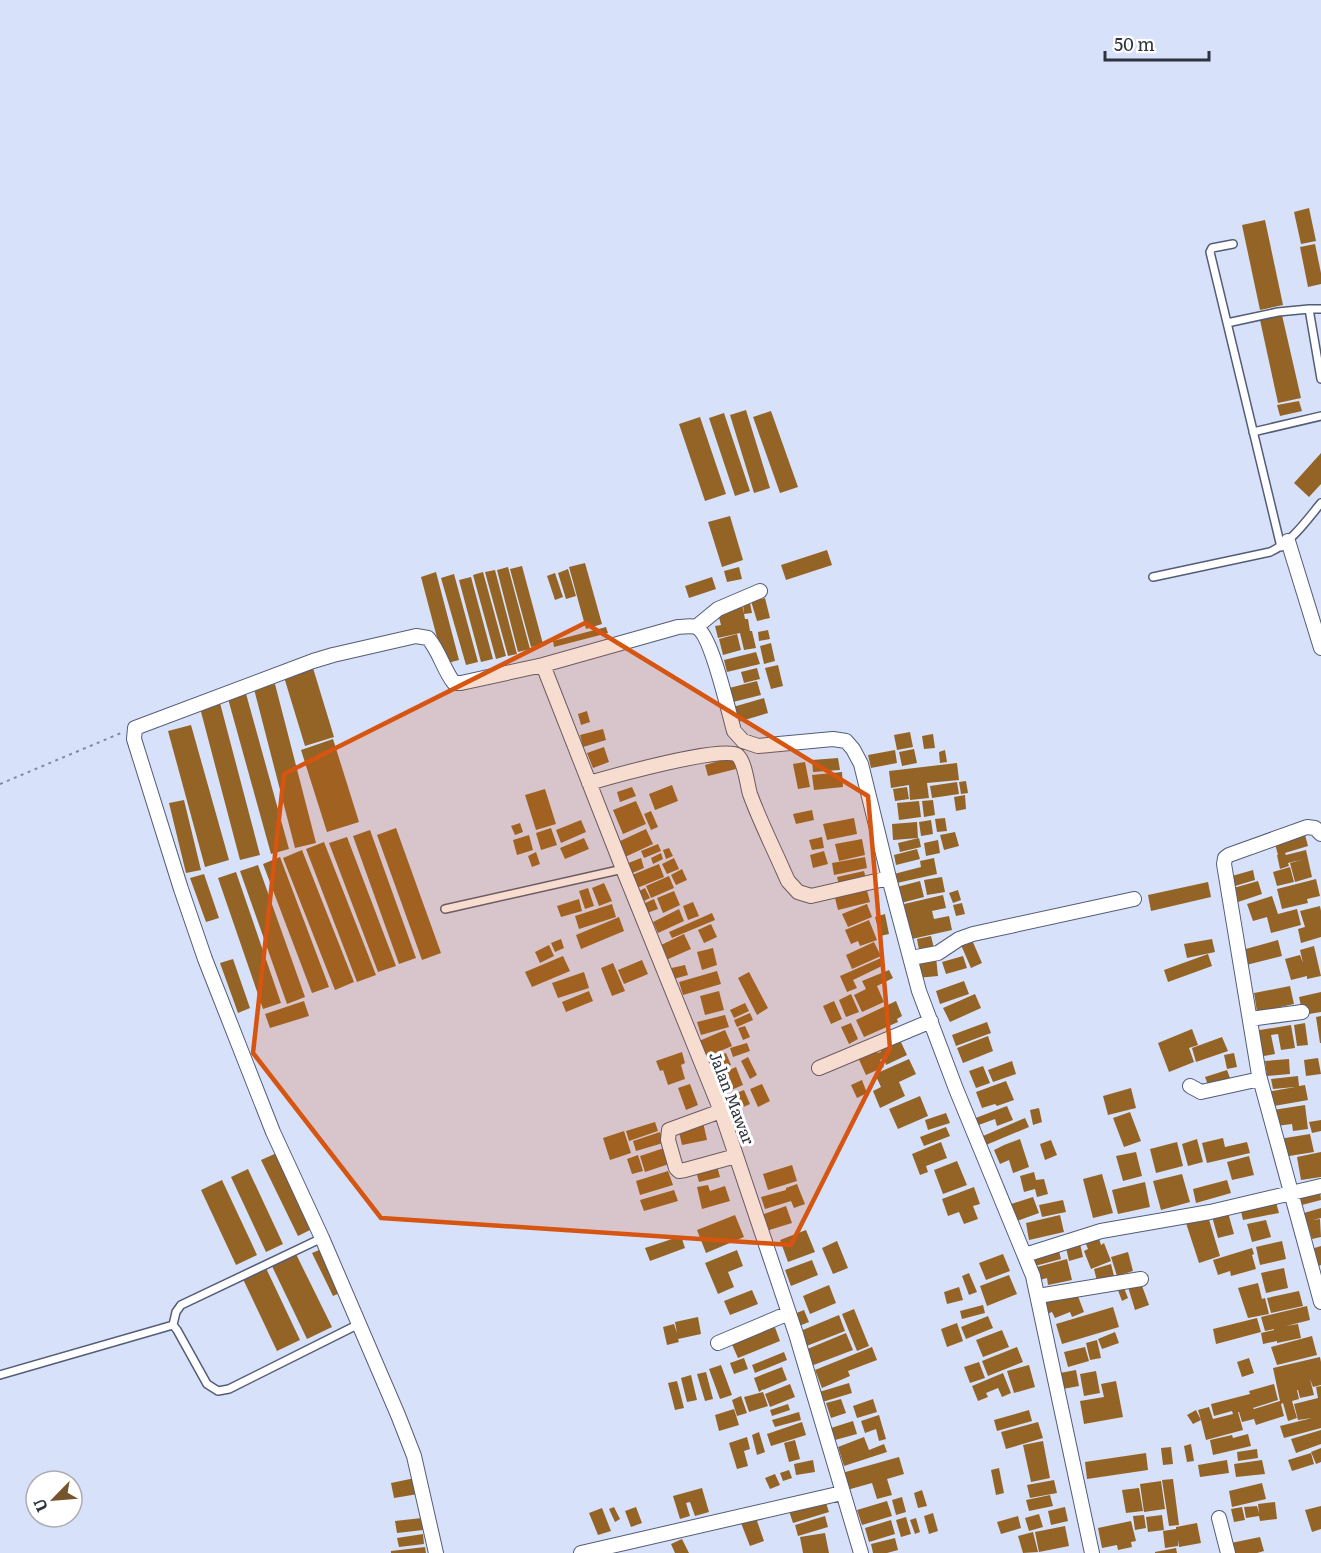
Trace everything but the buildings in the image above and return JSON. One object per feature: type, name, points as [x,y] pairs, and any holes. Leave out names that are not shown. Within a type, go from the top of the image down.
[{"type":"street","points":[[1284,544],[1321,648]]},
{"type":"street","points":[[436,1553],[414,1456],[322,1238],[273,1132],[205,959],[134,739],[135,728],[313,661],[416,636],[428,638],[436,647],[454,683],[461,683],[543,664],[678,627],[696,627],[718,609],[760,591]]},
{"type":"street","points":[[696,627],[703,633],[711,647],[734,731],[743,741],[758,746],[833,739],[846,741],[861,764],[919,991],[960,1100],[1025,1255],[1038,1296],[1092,1553]]},
{"type":"street","name":"Jalan Mawar","points":[[543,664],[721,1111],[789,1313],[861,1553]]},
{"type":"street","points":[[589,783],[651,766],[730,752],[741,760],[750,794],[788,881],[798,892],[811,896],[889,878]]},
{"type":"street","points":[[1321,834],[1315,828],[1307,827],[1229,855],[1225,858],[1224,864],[1260,1079],[1321,1302]]},
{"type":"street","points":[[911,958],[938,953],[959,939],[973,934],[1134,899]]},
{"type":"street","points":[[1250,1019],[1302,1012]]},
{"type":"street","points":[[819,1068],[931,1021]]},
{"type":"street","points":[[1190,1086],[1202,1092],[1260,1079]]},
{"type":"street","points":[[721,1111],[669,1130],[668,1140],[676,1168],[680,1171],[736,1156]]},
{"type":"street","points":[[1025,1255],[1101,1231],[1210,1212],[1321,1186]]},
{"type":"street","points":[[1038,1296],[1141,1279]]},
{"type":"street","points":[[718,1343],[789,1313]]},
{"type":"street","points":[[581,1553],[842,1493]]},
{"type":"street","points":[[1219,1518],[1228,1553]]},
{"type":"lane","points":[[1233,244],[1212,248],[1210,252],[1253,432],[1284,544]]},
{"type":"lane","points":[[1309,309],[1321,379]]},
{"type":"lane","points":[[1227,323],[1278,312],[1321,309]]},
{"type":"lane","points":[[1253,432],[1321,416]]},
{"type":"lane","points":[[1153,576],[1270,552],[1284,544],[1321,503]]},
{"type":"lane","points":[[445,909],[623,868]]},
{"type":"lane","points":[[173,1325],[176,1312],[181,1305],[322,1238]]},
{"type":"lane","points":[[173,1325],[207,1384],[218,1391],[229,1389],[359,1324]]},
{"type":"lane","points":[[0,1375],[173,1325]]},
{"type":"path","points":[[0,784],[135,728]]},
{"type":"highlighted area","points":[[585,623],[868,796],[890,1048],[791,1245],[381,1218],[253,1053],[284,774]]}]
